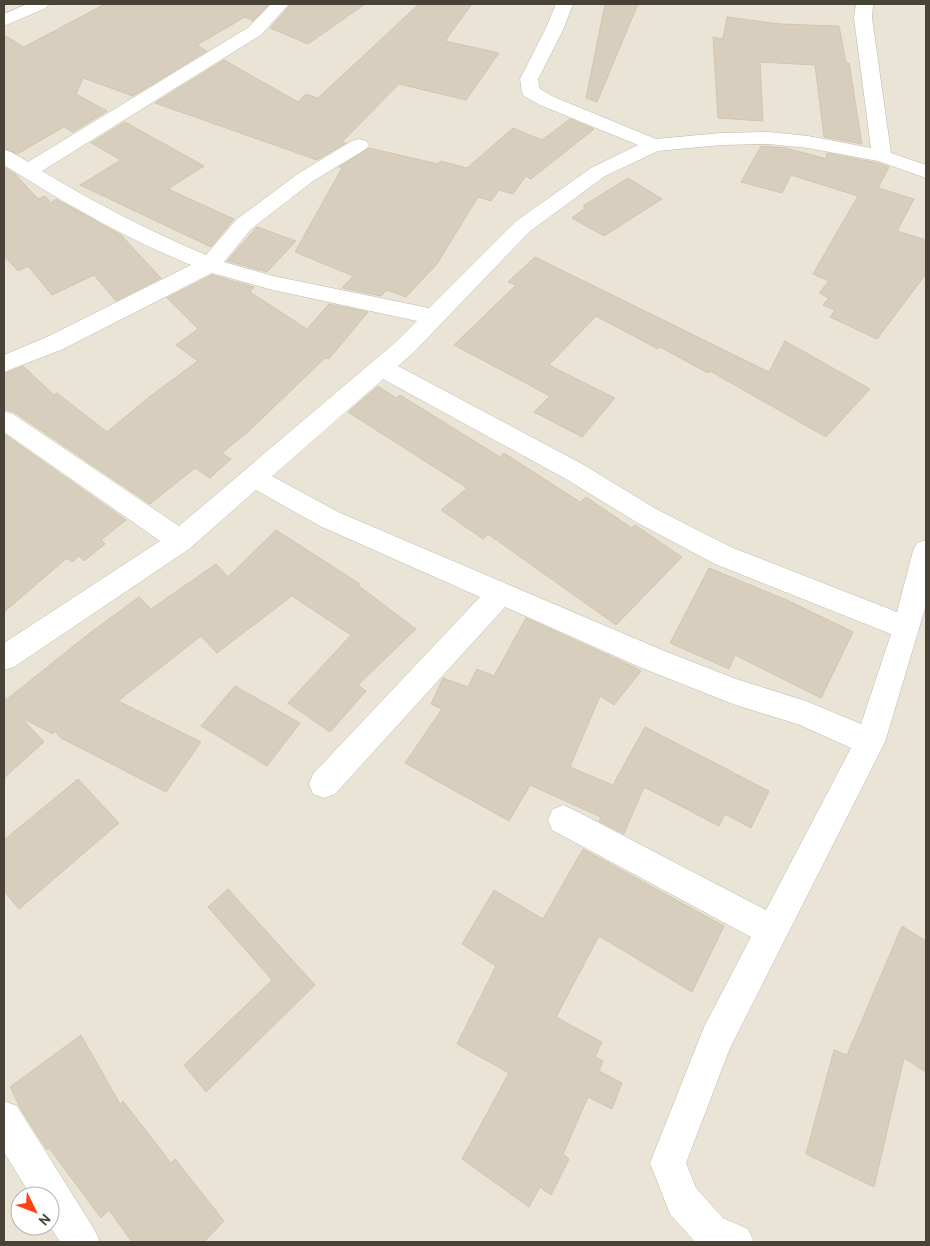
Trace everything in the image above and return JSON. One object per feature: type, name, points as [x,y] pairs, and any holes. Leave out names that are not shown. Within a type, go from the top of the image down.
[{"type":"street","points":[[4,21],[40,4]]},
{"type":"street","points":[[29,170],[255,30],[280,4]]},
{"type":"street","points":[[564,4],[530,79],[531,92],[546,101],[654,145]]},
{"type":"street","points":[[864,4],[862,18],[882,156]]},
{"type":"street","points":[[4,658],[180,542],[405,346],[522,226],[598,172],[654,145],[720,139],[768,138],[808,142],[882,156],[926,172]]},
{"type":"street","points":[[4,364],[55,344],[210,265],[244,224],[306,177],[359,145]]},
{"type":"street","points":[[4,156],[76,201],[134,231],[210,265],[273,283],[433,318]]},
{"type":"street","points":[[381,367],[576,472],[647,516],[724,556],[906,628]]},
{"type":"street","points":[[4,420],[180,542]]},
{"type":"street","points":[[255,478],[329,519],[501,593],[732,691],[806,714],[870,742]]},
{"type":"street","points":[[735,1242],[710,1232],[683,1202],[668,1163],[716,1039],[774,931],[870,742],[906,628],[925,559]]},
{"type":"street","points":[[324,784],[501,593]]},
{"type":"street","points":[[563,820],[774,931]]},
{"type":"street","points":[[4,1119],[80,1242]]},
{"type":"shaded area","points":[[4,4],[926,4],[926,1242],[4,1242]]},
{"type":"building","points":[[105,4],[269,4],[253,21],[245,17],[197,45],[207,51],[133,96],[83,78],[76,94],[107,111],[73,132],[64,127],[17,154],[4,148],[4,35],[24,47]]},
{"type":"building","points":[[291,4],[365,4],[308,44],[270,28]]},
{"type":"building","points":[[419,4],[472,4],[445,41],[499,53],[466,100],[399,84],[342,142],[346,143],[317,160],[155,103],[224,60],[298,102],[306,94],[318,98]]},
{"type":"building","points":[[605,4],[638,4],[597,102],[586,98]]},
{"type":"building","points":[[727,17],[780,24],[839,26],[846,63],[849,63],[862,144],[824,137],[815,65],[760,62],[763,121],[718,118],[713,37],[723,39]]},
{"type":"building","points":[[570,119],[594,129],[531,179],[526,176],[513,194],[499,190],[491,201],[478,197],[437,264],[406,297],[387,290],[381,296],[342,288],[353,276],[295,252],[342,168],[339,167],[369,148],[438,164],[440,161],[467,168],[513,128],[542,140]]},
{"type":"building","points":[[125,122],[204,166],[168,189],[234,219],[211,247],[80,185],[121,160],[91,143]]},
{"type":"building","points":[[761,146],[786,148],[827,159],[826,153],[878,163],[889,167],[878,188],[914,199],[897,231],[926,240],[926,274],[877,339],[830,317],[835,310],[823,305],[829,298],[819,293],[829,281],[813,274],[858,196],[791,175],[782,193],[741,182]]},
{"type":"building","points":[[4,167],[15,174],[38,199],[45,196],[51,203],[56,199],[121,235],[161,278],[116,301],[94,275],[52,295],[28,266],[18,271],[4,256]]},
{"type":"building","points":[[628,178],[662,199],[604,236],[572,218],[585,208],[583,206]]},
{"type":"building","points":[[257,227],[296,241],[267,272],[227,261]]},
{"type":"building","points":[[535,257],[769,372],[785,341],[870,389],[826,437],[710,371],[708,373],[660,347],[658,349],[596,316],[549,365],[615,398],[582,437],[534,412],[550,396],[454,345],[516,285],[508,282]]},
{"type":"building","points":[[212,275],[254,287],[250,292],[307,329],[329,304],[368,312],[329,359],[325,358],[250,430],[222,453],[231,459],[210,478],[195,468],[150,504],[14,412],[4,409],[4,374],[23,366],[54,395],[57,393],[107,432],[149,397],[198,361],[176,345],[198,329],[167,298]]},
{"type":"building","points":[[378,386],[396,398],[400,395],[500,457],[504,453],[580,502],[586,497],[632,528],[635,525],[682,557],[616,625],[488,534],[483,539],[441,510],[467,488],[348,412]]},
{"type":"building","points":[[4,434],[126,520],[101,540],[105,544],[84,561],[79,556],[72,562],[67,558],[4,612]]},
{"type":"building","points":[[276,530],[360,584],[359,586],[416,629],[358,685],[366,691],[330,732],[288,703],[351,635],[292,596],[217,653],[201,636],[118,701],[201,742],[166,792],[61,738],[55,731],[53,734],[22,718],[44,742],[4,778],[4,697],[6,700],[91,632],[139,597],[151,609],[216,564],[228,577]]},
{"type":"building","points":[[709,568],[787,600],[853,632],[821,698],[735,655],[729,669],[670,643]]},
{"type":"building","points":[[526,618],[641,671],[614,705],[600,696],[570,767],[613,785],[645,727],[769,791],[751,828],[725,814],[719,826],[644,787],[624,834],[599,821],[601,817],[530,785],[509,821],[405,763],[442,709],[431,704],[443,678],[468,687],[477,669],[494,676]]},
{"type":"building","points":[[235,686],[300,723],[267,766],[201,726]]},
{"type":"building","points":[[78,779],[119,823],[19,909],[4,891],[4,840]]},
{"type":"building","points":[[583,849],[724,926],[692,992],[599,936],[556,1017],[602,1042],[595,1057],[603,1061],[599,1071],[622,1083],[612,1109],[588,1097],[563,1154],[569,1159],[551,1195],[540,1187],[529,1207],[462,1159],[509,1073],[457,1044],[496,966],[462,944],[494,890],[543,919]]},
{"type":"building","points":[[228,889],[315,985],[206,1092],[184,1065],[272,980],[208,907]]},
{"type":"building","points":[[902,926],[926,941],[926,1072],[904,1058],[874,1187],[806,1154],[834,1050],[847,1055]]},
{"type":"building","points":[[81,1035],[120,1104],[123,1101],[171,1163],[175,1159],[224,1221],[204,1242],[132,1242],[109,1210],[101,1218],[49,1148],[47,1150],[22,1111],[10,1087]]}]
